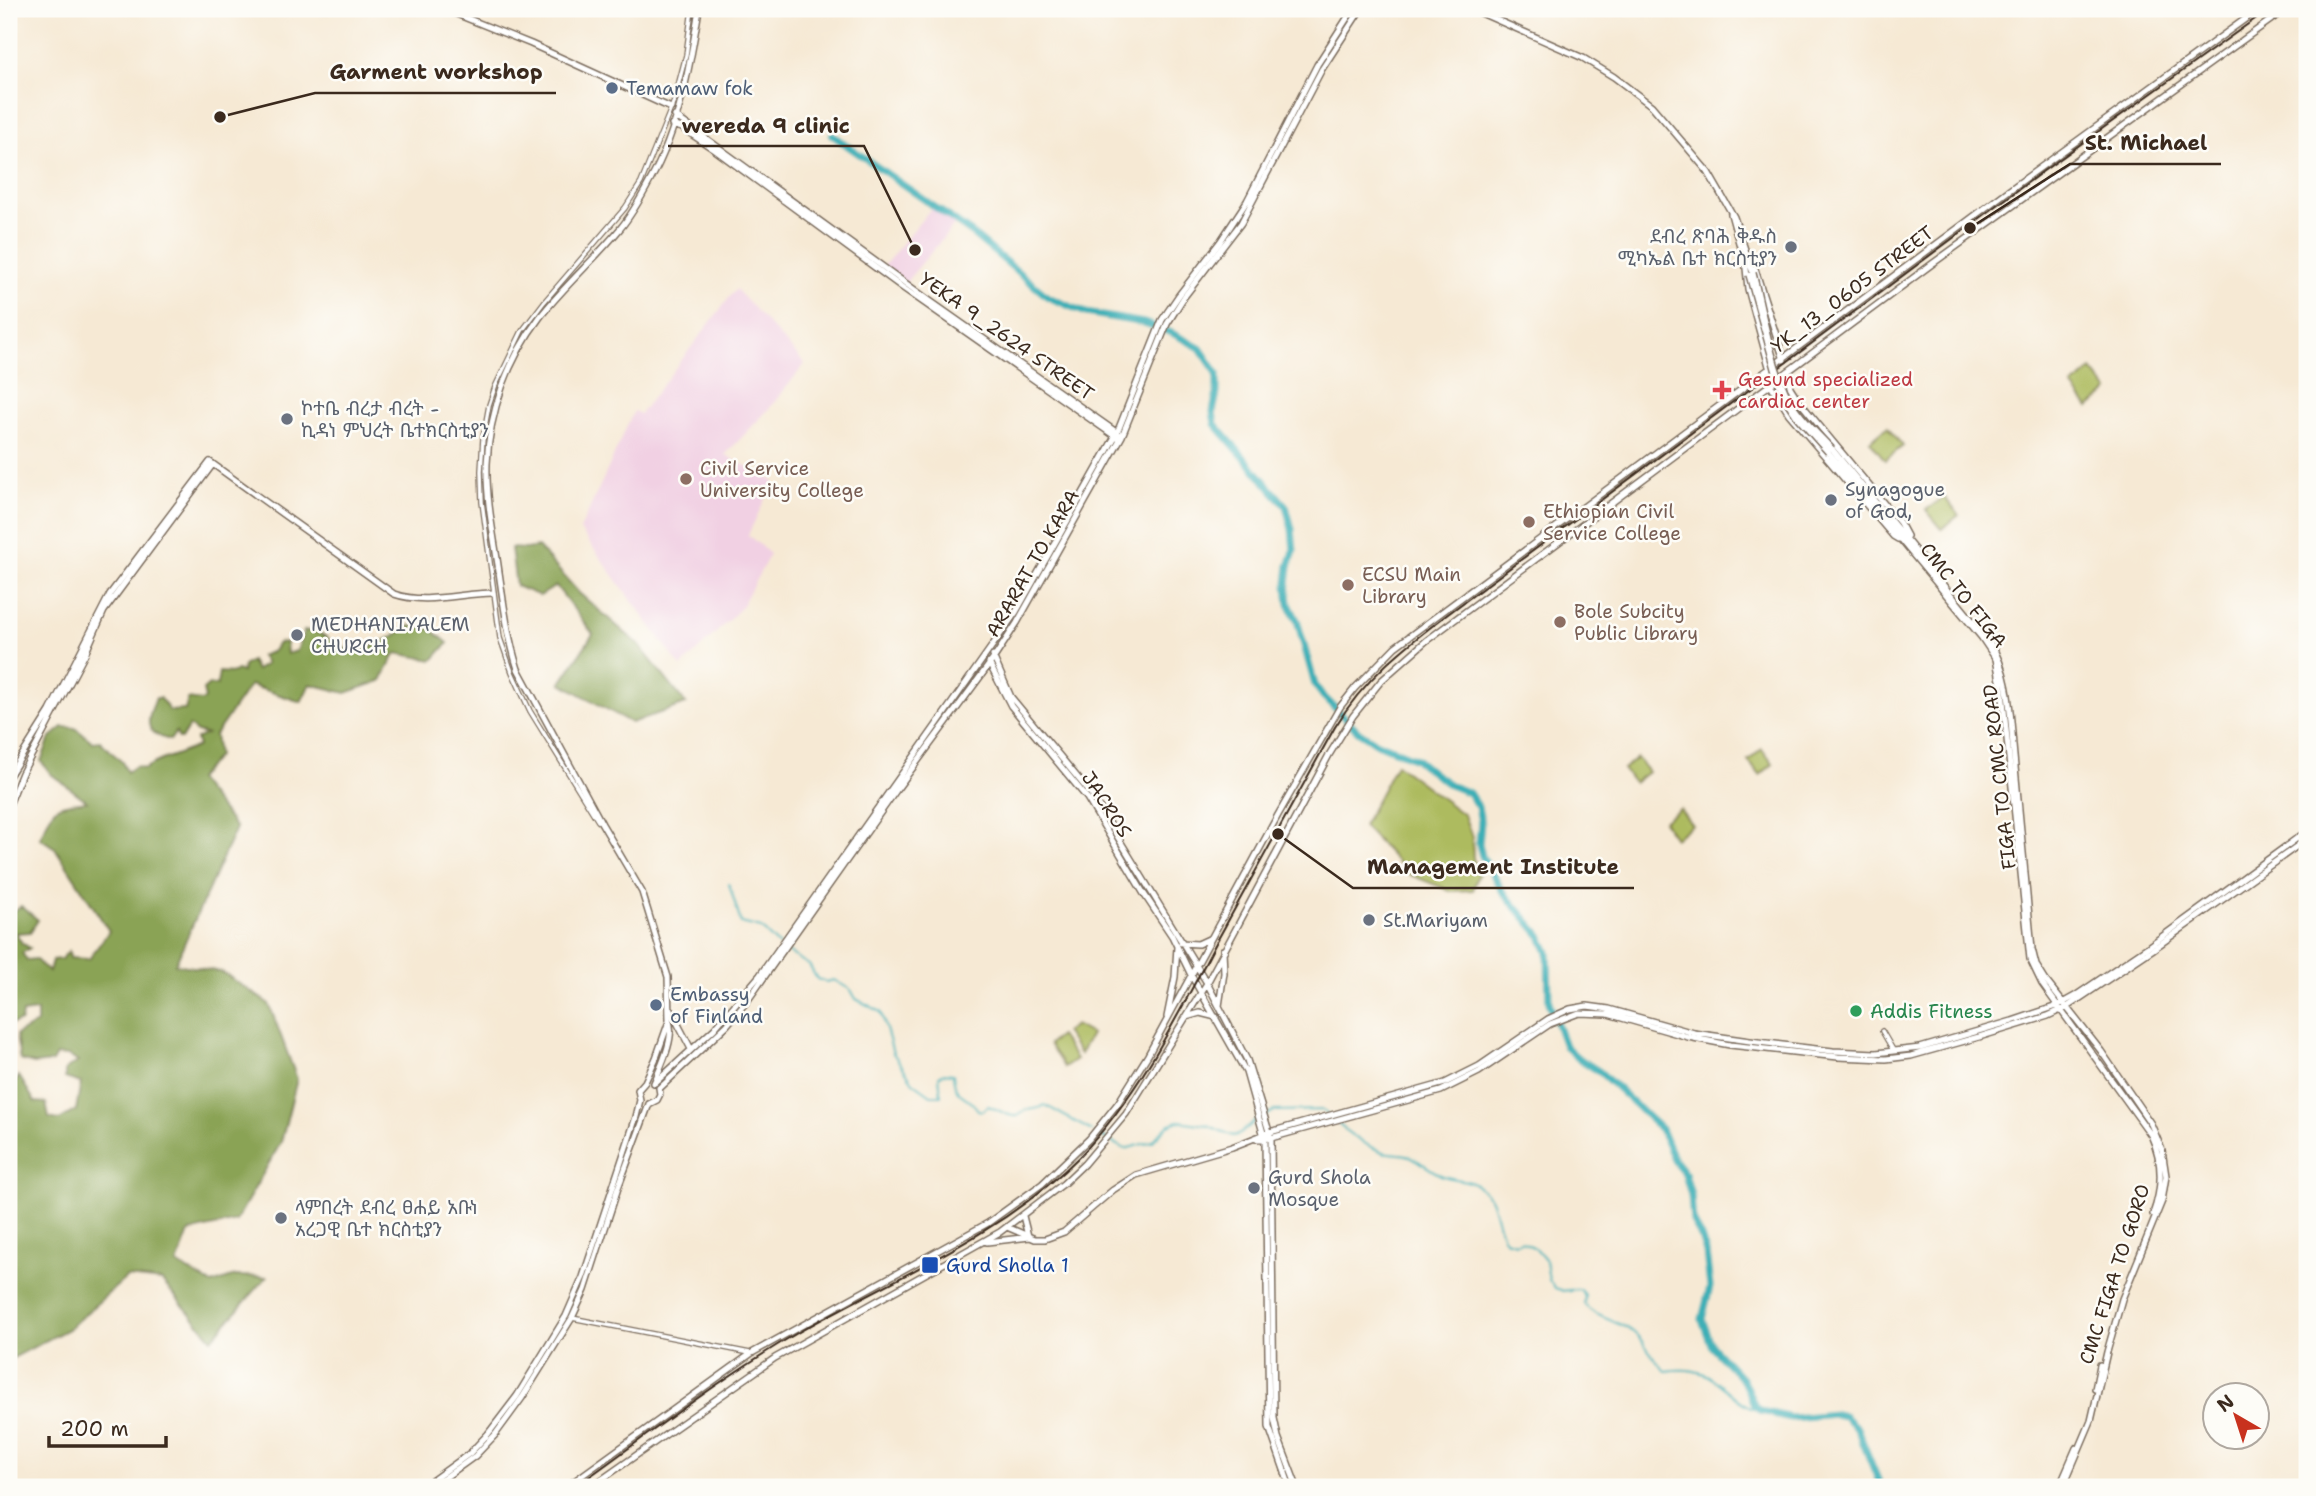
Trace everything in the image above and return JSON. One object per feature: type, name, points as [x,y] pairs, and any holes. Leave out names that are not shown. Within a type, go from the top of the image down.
[{"type":"main road","points":[[444,9],[531,44],[671,108]]},
{"type":"main road","points":[[432,1487],[483,1448],[519,1397],[584,1290],[621,1177],[649,1104],[657,1100],[656,1085],[671,1026],[668,977],[644,897],[528,690],[512,652],[489,498],[487,463],[490,418],[508,372],[530,332],[541,315],[621,228],[658,165],[690,68],[699,9]]},
{"type":"main road","name":"ARARAT TO KARA","points":[[656,1085],[735,1006],[786,943],[994,658],[1040,584],[1119,436],[1164,322],[1247,201],[1317,65],[1353,9]]},
{"type":"main road","name":"ARARAT TO KARA","points":[[1299,104],[1361,9]]},
{"type":"main road","points":[[1472,9],[1583,58],[1640,97],[1673,129],[1708,172],[1734,217],[1748,265],[1748,289],[1770,370]]},
{"type":"main road","name":"YK_13_0605 STREET","points":[[566,1487],[752,1353],[988,1223],[1042,1184],[1089,1139],[1130,1085],[1340,707],[1375,666],[1415,632],[2259,9]]},
{"type":"main road","name":"YK_13_0605 STREET","points":[[591,1487],[775,1358],[984,1242],[1023,1216],[1063,1184],[1109,1136],[1137,1098],[1201,992],[1353,716],[1381,681],[1426,641],[1932,264],[2286,9]]},
{"type":"main road","name":"YEKA 9_2624 STREET","points":[[675,116],[683,126],[1119,436]]},
{"type":"main road","name":"YEKA 9_2624 STREET","points":[[672,125],[683,126]]},
{"type":"main road","points":[[1924,254],[1932,264]]},
{"type":"main road","points":[[1748,265],[1758,276],[1784,360]]},
{"type":"main road","name":"FIGA TO CMC ROAD","points":[[1748,265],[1767,346],[1785,401],[1898,532],[1989,641],[1999,657],[2012,733],[2032,949],[2042,976],[2062,1007]]},
{"type":"main road","points":[[1788,372],[1790,387],[1799,401],[1900,523],[1904,540]]},
{"type":"main road","points":[[1772,385],[1789,414],[1893,536],[1904,540]]},
{"type":"main road","name":"ARARAT TO KARA","points":[[656,1085],[727,1025],[783,953],[786,943],[990,651],[1037,577],[1119,436]]},
{"type":"main road","points":[[9,805],[110,594],[211,463],[394,594],[410,599],[426,599],[493,593]]},
{"type":"main road","name":"CMC TO FIGA","points":[[1946,592],[1990,649],[1997,665],[2011,770],[2028,948],[2035,974],[2062,1007]]},
{"type":"main road","name":"JACROS","points":[[990,651],[1011,697],[1089,796],[1144,894],[1206,983],[1247,1060],[1261,1111]]},
{"type":"main road","name":"JACROS","points":[[985,658],[1011,706],[1089,796]]},
{"type":"main road","points":[[9,776],[52,712]]},
{"type":"main road","points":[[1749,1044],[1833,1051],[1894,1052],[1920,1048],[2062,1007],[2307,831]]},
{"type":"main road","points":[[1267,1136],[1319,1118],[1431,1094],[1459,1083],[1549,1022],[1587,1006],[1609,1009],[1694,1033],[1838,1057],[1891,1059],[1923,1053],[2062,1007],[2152,950],[2307,839]]},
{"type":"main road","points":[[1166,1023],[1179,943],[1198,944],[1213,937]]},
{"type":"main road","name":"JACROS","points":[[1179,943],[1191,975],[1246,1072],[1261,1111]]},
{"type":"main road","points":[[1219,1006],[1223,981],[1223,950]]},
{"type":"main road","points":[[2043,1012],[2051,996]]},
{"type":"main road","points":[[669,1006],[691,1049]]},
{"type":"main road","name":"CMC FIGA TO GORO","points":[[2061,1487],[2091,1411],[2105,1345],[2118,1303],[2154,1213],[2160,1190],[2160,1169],[2153,1140],[2144,1123],[2119,1083],[2062,1007]]},
{"type":"main road","points":[[1186,1017],[1200,1013],[1216,1017]]},
{"type":"main road","points":[[569,1317],[640,1100],[638,1090],[645,1082],[656,1058],[669,1021]]},
{"type":"main road","points":[[645,1082],[656,1085]]},
{"type":"main road","points":[[2061,1487],[2091,1421],[2122,1299],[2154,1221],[2166,1183],[2162,1150],[2151,1124],[2119,1083]]},
{"type":"main road","points":[[640,1100],[649,1104]]},
{"type":"main road","points":[[1261,1111],[1267,1136],[1274,1418],[1290,1487]]},
{"type":"main road","points":[[984,1242],[1045,1239],[1064,1232],[1113,1190],[1136,1175],[1256,1139],[1328,1122],[1338,1116]]},
{"type":"main road","points":[[1023,1216],[1031,1238]]},
{"type":"main road","points":[[1007,1227],[1031,1238]]},
{"type":"main road","points":[[422,1487],[470,1453],[519,1397]]},
{"type":"main road","points":[[1289,1475],[1297,1487]]},
{"type":"street","points":[[602,824],[581,796],[518,687],[500,638],[481,481],[495,387],[522,331],[632,199],[649,166],[671,108],[686,55],[692,9]]},
{"type":"street","points":[[1882,1031],[1894,1052]]},
{"type":"street","points":[[569,1317],[752,1353]]},
{"type":"shaded area","points":[[933,206],[957,222],[905,283],[883,267]]},
{"type":"shaded area","name":"Civil Service University College","points":[[736,289],[805,364],[768,410],[725,455],[774,481],[748,535],[770,554],[740,609],[681,667],[580,530],[634,411],[640,414]]},
{"type":"green space","points":[[2092,370],[2109,391],[2089,408],[2072,386]]},
{"type":"green space","points":[[1887,427],[1903,446],[1885,460],[1870,441]]},
{"type":"green space","points":[[1944,497],[1959,515],[1942,529],[1926,510]]},
{"type":"green space","points":[[538,547],[579,593],[638,644],[686,704],[631,723],[561,683],[593,634],[556,586],[540,596],[516,586],[511,548]]},
{"type":"green space","points":[[409,626],[431,629],[448,643],[433,660],[396,653],[381,681],[346,693],[310,684],[301,702],[250,685],[215,735],[218,756],[197,779],[236,828],[175,964],[222,972],[269,1004],[297,1079],[281,1142],[236,1221],[189,1232],[177,1264],[212,1284],[235,1276],[267,1277],[212,1339],[162,1281],[127,1277],[68,1329],[9,1360],[9,1094],[19,1076],[35,1102],[46,1103],[49,1118],[59,1120],[76,1110],[81,1083],[65,1078],[65,1070],[78,1062],[69,1056],[56,1055],[52,1062],[34,1064],[20,1060],[16,1035],[37,1023],[37,1011],[22,1013],[21,1021],[9,1025],[9,914],[21,906],[38,920],[30,932],[16,933],[22,943],[30,948],[22,953],[27,960],[35,959],[49,972],[52,960],[61,959],[69,951],[70,958],[89,959],[109,931],[55,848],[40,838],[56,808],[87,801],[51,774],[41,761],[50,738],[63,727],[75,728],[93,742],[100,741],[122,762],[127,772],[136,766],[145,769],[198,746],[196,739],[206,734],[189,726],[181,739],[176,732],[170,740],[155,734],[149,725],[149,719],[156,698],[160,698],[170,711],[185,710],[188,699],[202,701],[205,698],[203,690],[209,685],[217,685],[219,672],[242,672],[243,666],[251,661],[256,670],[266,664],[261,656],[273,651],[278,643],[286,642],[287,654],[297,651],[304,631],[320,634],[350,650],[386,640]]},
{"type":"green space","points":[[1762,749],[1773,764],[1760,775],[1748,761]]},
{"type":"green space","points":[[1637,758],[1648,772],[1634,783],[1623,769]]},
{"type":"green space","points":[[1396,764],[1464,815],[1472,837],[1473,858],[1479,873],[1473,890],[1451,891],[1410,875],[1363,826]]},
{"type":"green space","points":[[1680,809],[1692,825],[1675,838],[1663,821]]},
{"type":"green space","points":[[1075,1025],[1091,1034],[1080,1054],[1065,1032]]},
{"type":"green space","points":[[1060,1036],[1076,1059],[1064,1067],[1049,1044]]},
{"type":"waterway","points":[[832,135],[969,231],[1048,297],[1086,313],[1144,323],[1172,333],[1200,348],[1217,373],[1213,412],[1215,424],[1286,506],[1294,551],[1287,584],[1289,604],[1297,620],[1315,685],[1359,732],[1375,742],[1416,759],[1452,786],[1469,793],[1478,807],[1482,856],[1503,892],[1540,935],[1548,952],[1549,1002],[1565,1046],[1600,1072],[1661,1129],[1674,1160],[1685,1174],[1691,1195],[1693,1222],[1706,1252],[1710,1287],[1702,1319],[1712,1347],[1743,1380],[1754,1404],[1761,1411],[1791,1418],[1835,1414],[1844,1416],[1857,1428],[1881,1487]]},
{"type":"waterway","points":[[729,884],[741,923],[761,928],[779,946]]},
{"type":"waterway","points":[[786,951],[809,965],[817,979],[826,982],[834,980],[851,990],[856,999],[881,1012],[893,1053],[913,1082],[931,1095],[941,1095],[939,1076],[944,1073],[953,1074],[958,1092],[978,1110],[983,1111],[988,1106],[1010,1116],[1017,1116],[1045,1105],[1092,1131]]},
{"type":"waterway","points":[[1096,1134],[1125,1149],[1153,1141],[1168,1125],[1179,1121],[1207,1125],[1233,1136],[1274,1111],[1323,1110],[1327,1114]]},
{"type":"waterway","points":[[1337,1123],[1358,1140],[1377,1150],[1410,1156],[1443,1176],[1476,1185],[1490,1198],[1505,1240],[1516,1243],[1521,1241],[1535,1248],[1546,1261],[1549,1280],[1555,1289],[1580,1289],[1585,1295],[1584,1304],[1588,1308],[1633,1332],[1666,1371],[1698,1372],[1719,1383],[1747,1405],[1761,1411]]},
{"type":"tram line","points":[[575,1487],[770,1349],[946,1253],[1016,1210],[1080,1156],[1121,1107],[1156,1053],[1335,727],[1372,679],[1401,652],[1448,614],[2042,172],[2269,9]]},
{"type":"place","name":"Temamaw fok","points":[[612,88]]},
{"type":"place","name":"Garment workshop","points":[[220,117]]},
{"type":"place","name":"St. Michael","points":[[1970,228]]},
{"type":"place","name":"ደብረ ጽባሕ ቅዱስ ሚካኤል ቤተ ክርስቲያን","points":[[1791,247]]},
{"type":"place","name":"wereda 9 clinic","points":[[915,250]]},
{"type":"place","name":"Gesund specialized cardiac center","points":[[1722,390]]},
{"type":"place","name":"ኮተቤ ብረታ ብረት - ኪዳነ ምህረት ቤተክርስቲያን","points":[[287,419]]},
{"type":"place","name":"Civil Service University College","points":[[686,479]]},
{"type":"place","name":"Synagogue of God,","points":[[1831,500]]},
{"type":"place","name":"Ethiopian Civil Service College","points":[[1529,522]]},
{"type":"place","name":"ECSU Main Library","points":[[1348,585]]},
{"type":"place","name":"Bole Subcity Public Library","points":[[1560,622]]},
{"type":"place","name":"MEDHANIYALEM CHURCH","points":[[297,635]]},
{"type":"place","name":"Management Institute","points":[[1278,834]]},
{"type":"place","name":"St.Mariyam","points":[[1369,920]]},
{"type":"place","name":"Embassy of Finland","points":[[656,1005]]},
{"type":"place","name":"Addis Fitness","points":[[1856,1011]]},
{"type":"place","name":"Gurd Shola Mosque","points":[[1254,1188]]},
{"type":"place","name":"ላምበረት ደብረ ፀሐይ አቡነ አረጋዊ ቤተ ክርስቲያን","points":[[281,1218]]},
{"type":"place","name":"Gurd Sholla 1","points":[[930,1265]]}]
